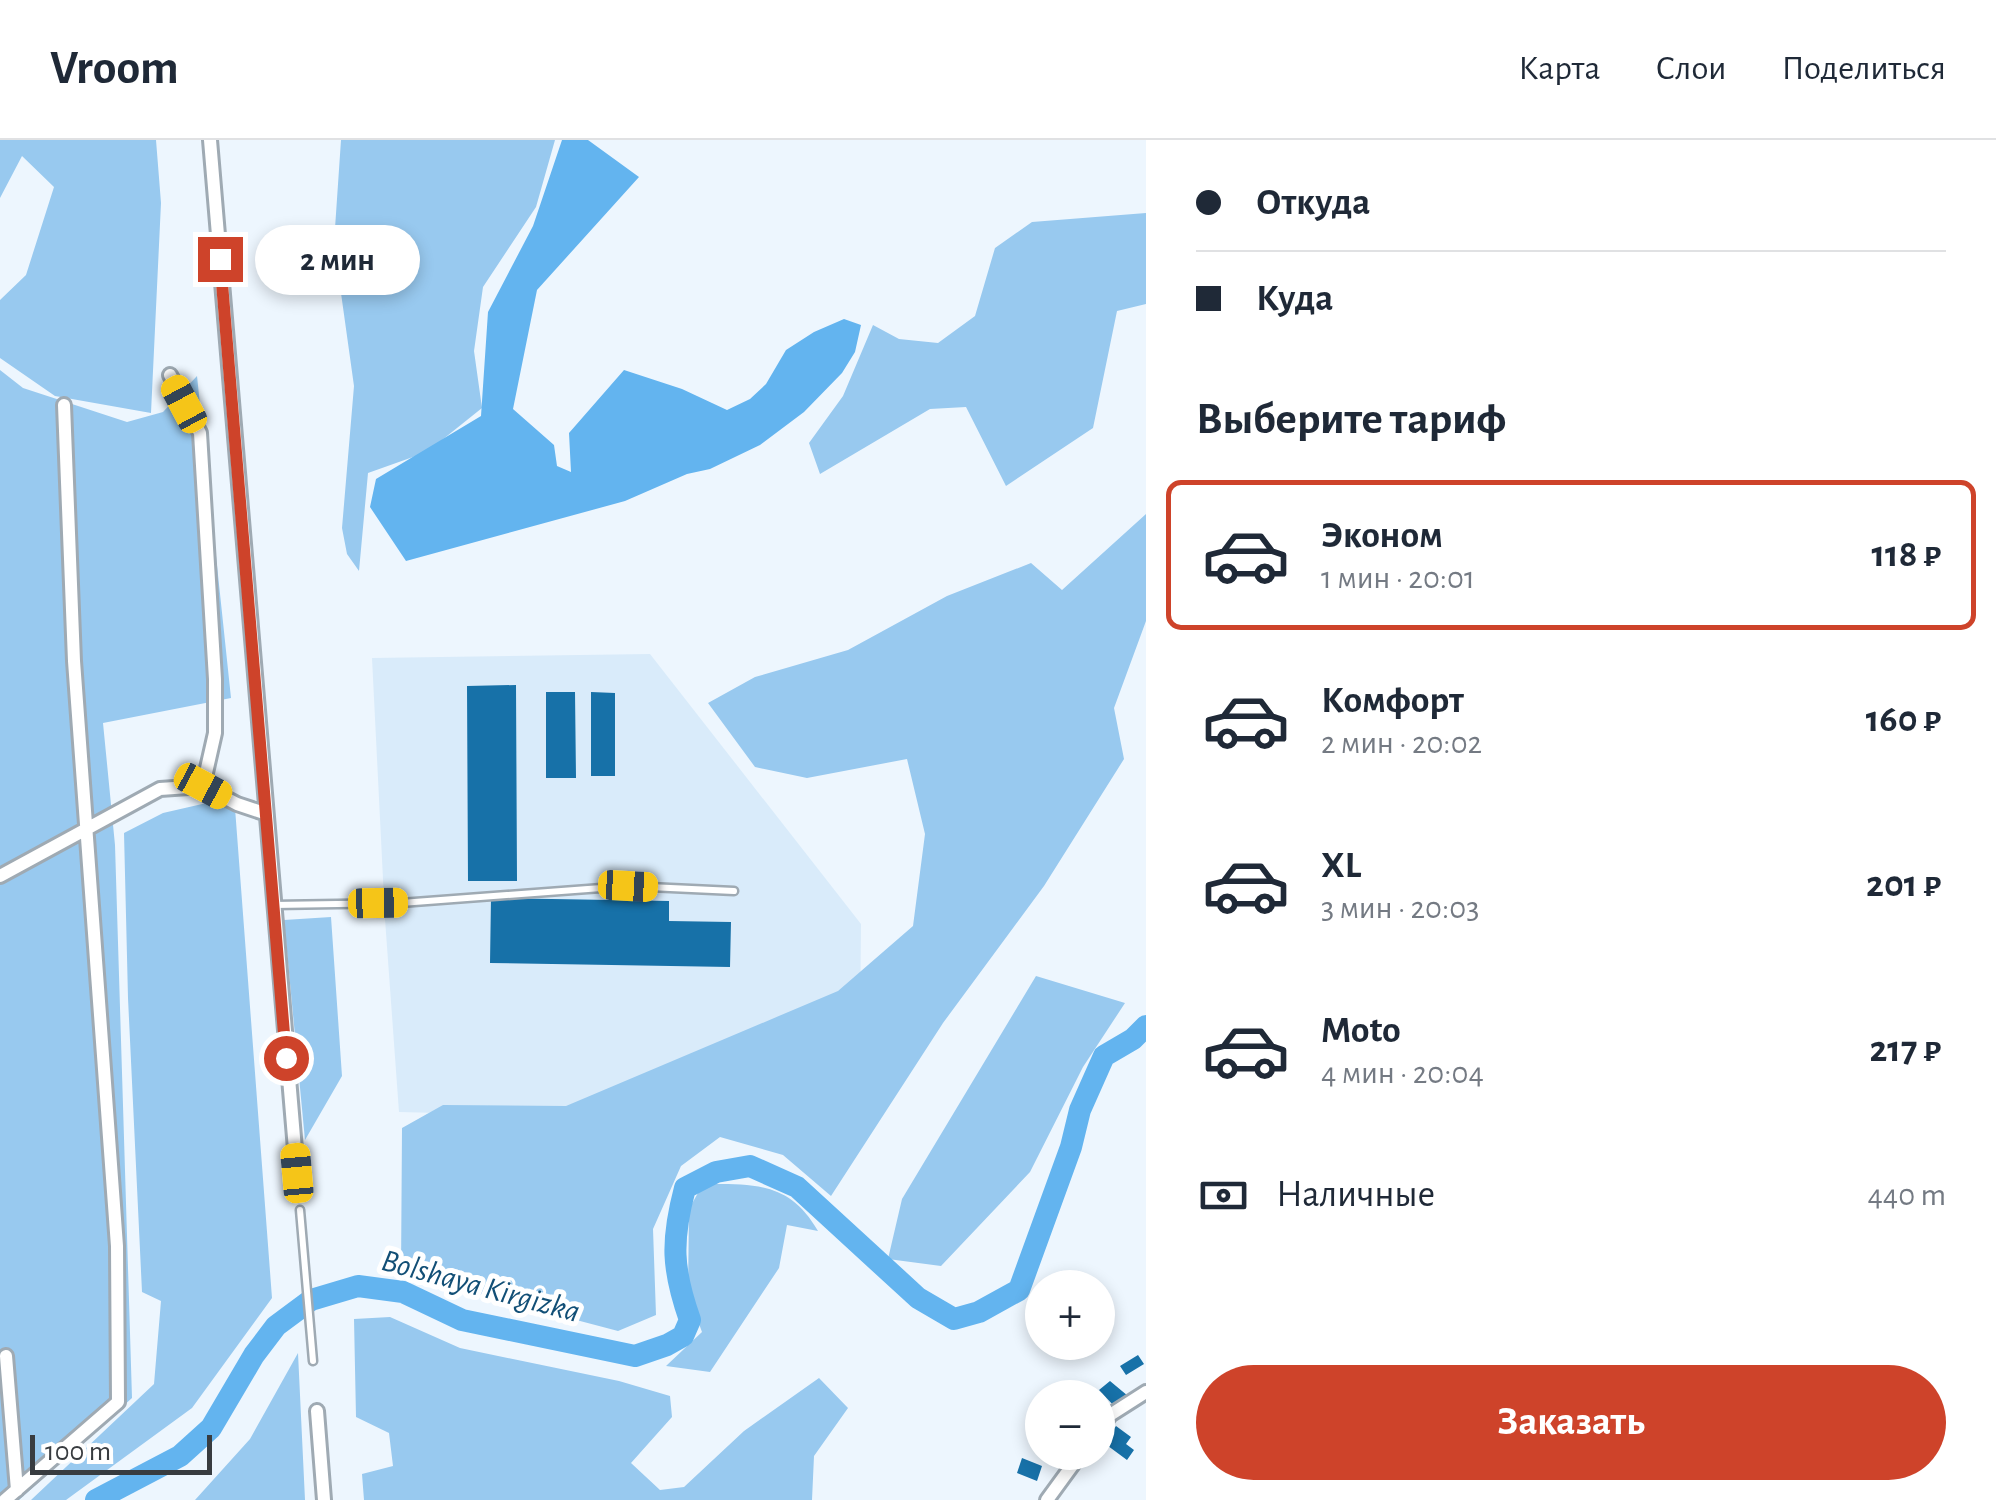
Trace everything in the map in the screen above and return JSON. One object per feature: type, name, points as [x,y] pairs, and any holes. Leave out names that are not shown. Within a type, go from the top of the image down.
[{"type":"street","points":[[210,140],[297,1173]]},
{"type":"street","points":[[170,375],[200,432],[215,679],[215,734],[203,786]]},
{"type":"street","points":[[8,1496],[118,1402],[116,1246],[74,661],[64,405]]},
{"type":"street","points":[[0,876],[160,789],[203,786],[264,812]]},
{"type":"street","points":[[6,1356],[8,1496]]},
{"type":"street","points":[[1115,1412],[1146,1392]]},
{"type":"street","points":[[316,1411],[324,1500]]},
{"type":"street","points":[[1047,1500],[1069,1470]]},
{"type":"lane","points":[[273,905],[401,903],[628,886],[734,891]]},
{"type":"lane","points":[[300,1210],[313,1361]]},
{"type":"shaded area","points":[[0,140],[156,140],[161,203],[151,413],[55,396],[0,358],[0,300],[26,275],[54,187],[22,156],[0,198]]},
{"type":"shaded area","points":[[341,140],[555,140],[536,207],[483,287],[474,351],[482,408],[427,452],[368,473],[359,571],[347,554],[342,528],[354,386],[334,243]]},
{"type":"shaded area","points":[[562,140],[588,140],[639,177],[537,290],[513,409],[554,445],[557,466],[571,472],[569,433],[624,370],[682,389],[727,410],[750,399],[766,384],[786,350],[814,332],[844,319],[861,325],[855,352],[842,373],[804,412],[760,445],[710,469],[687,474],[625,501],[406,561],[370,507],[376,479],[481,416],[488,312],[533,226]]},
{"type":"shaded area","points":[[1146,213],[1146,304],[1117,311],[1093,428],[1006,486],[966,407],[930,409],[820,474],[809,443],[843,396],[873,325],[899,339],[938,343],[975,316],[995,248],[1032,222]]},
{"type":"shaded area","points":[[0,370],[23,388],[127,422],[163,412],[197,376],[231,698],[103,723],[115,845],[132,1398],[19,1500],[0,1500]]},
{"type":"shaded area","points":[[1146,514],[1146,621],[1114,708],[1124,759],[1044,886],[943,1023],[831,1196],[783,1155],[720,1137],[681,1166],[653,1229],[656,1315],[618,1331],[401,1274],[402,1128],[443,1105],[566,1106],[838,991],[913,926],[925,834],[907,759],[807,778],[755,767],[708,703],[755,677],[848,650],[947,596],[1031,563],[1062,590]]},
{"type":"shaded area","points":[[650,654],[861,924],[860,1033],[560,1116],[399,1112],[372,658]]},
{"type":"shaded area","points":[[211,802],[235,808],[272,1298],[192,1408],[66,1500],[31,1500],[154,1384],[161,1301],[142,1292],[124,833],[163,813]]},
{"type":"shaded area","points":[[331,917],[342,1076],[305,1140],[284,920]]},
{"type":"shaded area","points":[[1036,976],[1125,1003],[1083,1067],[1030,1172],[941,1266],[888,1259],[902,1199]]},
{"type":"shaded area","points":[[703,1184],[769,1189],[796,1203],[818,1231],[787,1225],[779,1268],[710,1372],[666,1366],[702,1332],[688,1294],[689,1209]]},
{"type":"shaded area","points":[[390,1317],[460,1348],[619,1381],[670,1396],[672,1417],[631,1463],[660,1490],[684,1487],[744,1431],[819,1378],[848,1408],[814,1456],[812,1500],[364,1500],[362,1474],[393,1466],[389,1433],[356,1417],[354,1319]]},
{"type":"shaded area","points":[[298,1353],[305,1500],[195,1500],[250,1439]]},
{"type":"building","points":[[516,685],[517,881],[468,881],[467,686]]},
{"type":"building","points":[[546,692],[575,692],[576,778],[546,778]]},
{"type":"building","points":[[591,692],[615,693],[615,776],[591,776]]},
{"type":"building","points":[[491,898],[669,901],[669,921],[731,922],[730,967],[490,963]]},
{"type":"building","points":[[1138,1355],[1144,1364],[1126,1375],[1120,1366]]},
{"type":"building","points":[[1115,1385],[1128,1396],[1115,1407]]},
{"type":"building","points":[[1115,1427],[1131,1437],[1126,1444],[1134,1450],[1127,1460],[1115,1451]]},
{"type":"building","points":[[1022,1458],[1025,1470],[1041,1470],[1037,1481],[1017,1473]]},
{"type":"waterway","name":"Bolshaya Kirgizka","points":[[96,1500],[180,1456],[211,1428],[276,1326],[311,1300],[358,1286],[403,1292],[462,1320],[635,1356],[667,1345],[683,1336],[690,1320],[676,1255],[677,1224],[685,1188],[716,1172],[750,1166],[797,1187],[918,1298],[954,1319],[979,1312],[1019,1290],[1071,1147],[1080,1110],[1104,1056],[1133,1039],[1146,1026]]},
{"type":"route","points":[[220,259],[286,1058]]}]
